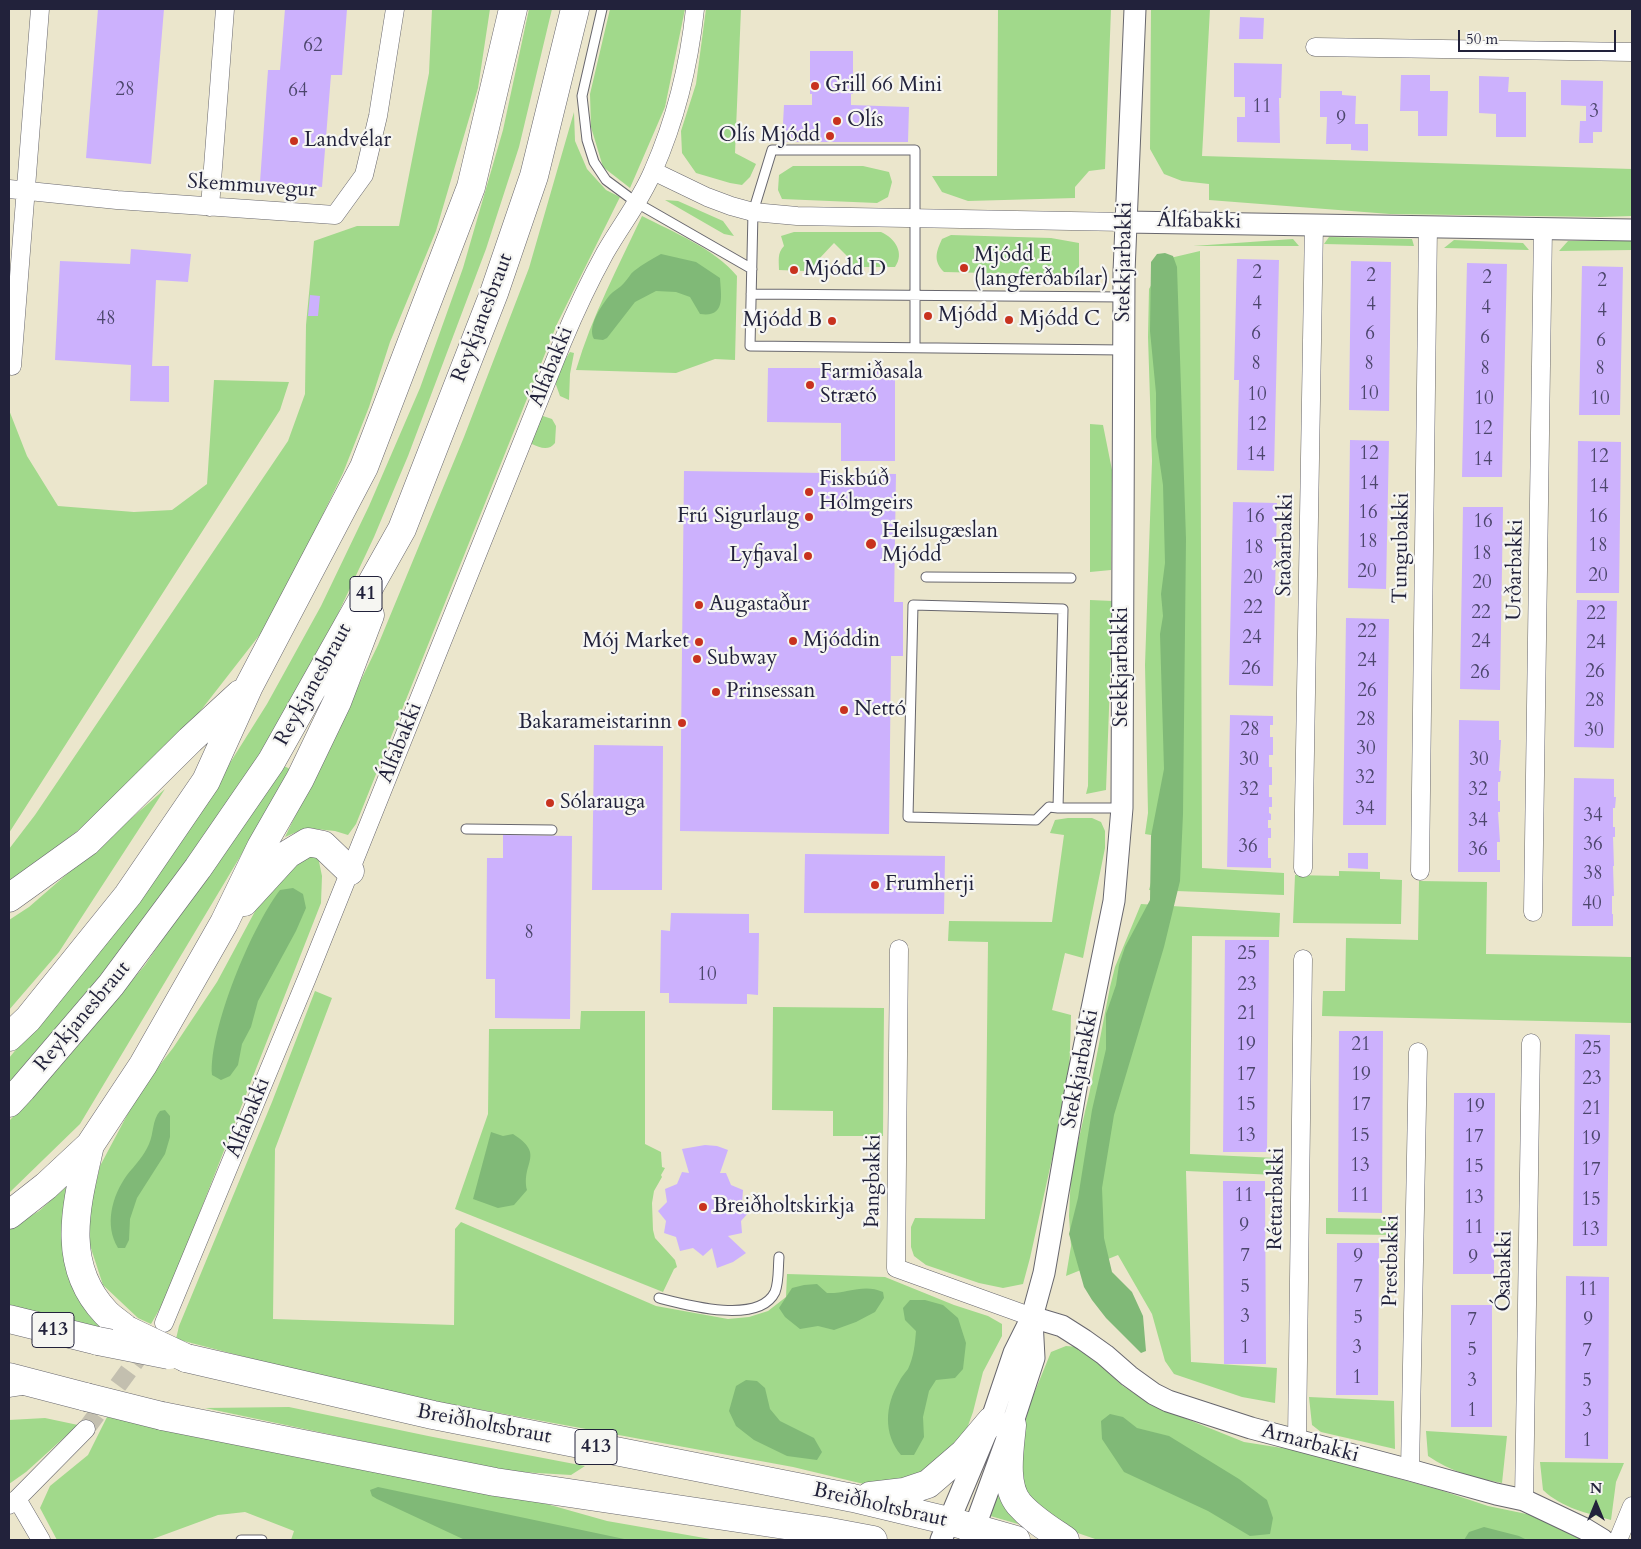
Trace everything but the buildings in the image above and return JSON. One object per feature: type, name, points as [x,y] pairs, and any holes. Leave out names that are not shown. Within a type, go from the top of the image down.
[{"type":"main road","name":"Reykjanesbraut","points":[[9,1037],[28,1019],[134,887],[206,780],[249,686],[367,458],[471,187],[513,9]]},
{"type":"main road","name":"Reykjanesbraut","points":[[9,1103],[111,985],[204,860],[270,762],[402,530],[494,293],[534,176],[575,9]]},
{"type":"main road","points":[[11,1214],[46,1186],[90,1145],[142,1065],[224,923],[261,847],[300,779],[336,702],[402,530]]},
{"type":"main road","points":[[9,898],[87,842],[190,740],[249,686]]},
{"type":"main road","points":[[224,923],[288,854],[308,842],[323,845],[350,871]]},
{"type":"main road","points":[[90,1145],[77,1201],[74,1228],[82,1273],[90,1291],[106,1312],[127,1330],[186,1358]]},
{"type":"main road","name":"413","points":[[9,1319],[98,1342]]},
{"type":"main road","points":[[9,1331],[98,1342]]},
{"type":"main road","name":"Breiðholtsbraut","points":[[98,1342],[186,1358],[433,1415],[854,1498],[959,1532],[1016,1540]]},
{"type":"main road","name":"Breiðholtsbraut","points":[[13,1381],[162,1416],[495,1482],[828,1536],[873,1540]]},
{"type":"main road","points":[[854,1498],[904,1492],[928,1484],[1002,1423],[1010,1450],[1009,1481],[1018,1503],[1065,1540]]},
{"type":"street","points":[[12,366],[40,9]]},
{"type":"street","points":[[210,207],[224,9]]},
{"type":"street","name":"Skemmuvegur","points":[[9,189],[116,200],[335,215],[364,175],[378,116],[395,9]]},
{"type":"street","name":"Álfabakki","points":[[164,1323],[350,871],[562,342],[582,296],[637,203],[653,171],[678,102],[691,47],[695,9]]},
{"type":"street","name":"Stekkjarbakki","points":[[959,1532],[1002,1423],[1034,1358],[1032,1317],[1044,1273],[1077,1082],[1114,901],[1122,808],[1125,222],[1135,9]]},
{"type":"street","points":[[1315,47],[1632,52]]},
{"type":"street","name":"Álfabakki","points":[[653,171],[707,197],[753,212],[797,216],[1632,230]]},
{"type":"street","name":"Staðarbakki","points":[[1303,868],[1314,224]]},
{"type":"street","name":"Tungubakki","points":[[1420,871],[1428,226]]},
{"type":"street","name":"Urðarbakki","points":[[1533,912],[1542,228]]},
{"type":"street","name":"Þangbakki","points":[[899,949],[896,1268],[1032,1317]]},
{"type":"street","name":"Réttarbakki","points":[[1296,1440],[1303,959]]},
{"type":"street","name":"Ósabakki","points":[[1524,1500],[1531,1043]]},
{"type":"street","name":"Prestbakki","points":[[1410,1470],[1418,1052]]},
{"type":"street","name":"Arnarbakki","points":[[1032,1317],[1062,1326],[1105,1355],[1154,1394],[1168,1401],[1242,1426],[1524,1500],[1585,1529],[1603,1540]]},
{"type":"street","points":[[41,1540],[13,1502],[86,1429]]},
{"type":"street","points":[[1618,1540],[1632,1506]]},
{"type":"lane","points":[[602,9],[582,96],[586,140],[594,162],[606,180],[637,203],[752,269]]},
{"type":"lane","points":[[915,347],[915,150],[772,150],[753,212],[750,346],[1124,350]]},
{"type":"lane","points":[[751,294],[1124,297]]},
{"type":"lane","points":[[926,578],[1071,578]]},
{"type":"lane","points":[[1058,808],[1063,609],[913,606],[908,817],[1036,820],[1048,807],[1058,808],[1122,808]]},
{"type":"lane","points":[[466,828],[552,830]]},
{"type":"lane","points":[[659,1298],[709,1308],[755,1308],[767,1302],[776,1290],[779,1257]]},
{"type":"lane","points":[[241,1540],[262,1540]]},
{"type":"green space","points":[[432,9],[490,9],[478,88],[436,231],[390,342],[369,407],[343,473],[272,619],[191,723],[103,811],[9,884],[9,849],[35,815],[288,441],[305,394],[306,325],[314,241],[357,226],[399,226],[429,73]]},
{"type":"green space","points":[[529,9],[552,9],[519,147],[486,249],[408,456],[374,537],[336,618],[283,717],[213,826],[130,943],[9,1087],[9,1058],[121,923],[196,817],[267,704],[321,606],[369,506],[420,388],[463,268],[503,130]]},
{"type":"green space","points":[[610,9],[685,9],[665,107],[630,188],[603,167],[591,127],[590,94]]},
{"type":"green space","points":[[706,9],[741,9],[735,153],[756,164],[750,177],[742,185],[696,173],[682,153],[681,131],[696,84]]},
{"type":"green space","points":[[998,9],[1111,9],[1105,169],[1089,171],[1075,187],[1075,198],[968,201],[942,192],[932,176],[997,176]]},
{"type":"green space","points":[[1151,9],[1210,9],[1202,156],[1632,169],[1632,216],[1390,214],[1209,200],[1209,184],[1182,181],[1164,174],[1150,149]]},
{"type":"green space","points":[[574,112],[575,141],[587,169],[606,190],[620,197],[557,324],[356,824],[348,835],[335,831],[306,828],[285,837],[378,645],[464,437],[529,268]]},
{"type":"green space","points":[[793,166],[863,166],[889,172],[892,182],[888,197],[877,203],[782,199],[778,190],[779,175]]},
{"type":"green space","points":[[665,200],[678,201],[723,221],[734,236],[724,234]]},
{"type":"green space","points":[[642,216],[705,249],[728,266],[737,276],[735,360],[715,359],[676,373],[576,370],[598,311]]},
{"type":"green space","points":[[794,232],[881,232],[897,246],[899,251],[898,262],[895,267],[845,267],[851,260],[834,243],[818,260],[830,272],[779,270],[779,254],[784,246],[781,236]]},
{"type":"green space","points":[[951,235],[1051,238],[1079,243],[1079,275],[944,272],[938,264],[937,252],[942,239]]},
{"type":"green space","points":[[1329,237],[1412,239],[1414,246],[1324,244]]},
{"type":"green space","points":[[1293,239],[1299,246],[1193,246]]},
{"type":"green space","points":[[1454,240],[1523,243],[1529,250],[1444,248]]},
{"type":"green space","points":[[1632,240],[1632,250],[1559,251],[1568,241]]},
{"type":"green space","points":[[1200,251],[1202,868],[1284,873],[1284,895],[1149,890],[1163,837],[1145,834],[1148,813],[1145,665],[1152,461],[1148,337],[1149,289],[1166,259]]},
{"type":"green space","points":[[1165,253],[1173,256],[1177,267],[1186,539],[1183,814],[1180,881],[1164,947],[1114,1115],[1102,1188],[1104,1238],[1112,1272],[1132,1292],[1143,1316],[1146,1351],[1141,1353],[1106,1318],[1084,1287],[1069,1234],[1078,1198],[1092,1110],[1106,1049],[1106,1014],[1116,985],[1119,965],[1125,947],[1150,900],[1151,836],[1164,769],[1160,634],[1163,616],[1161,594],[1165,563],[1163,485],[1156,437],[1156,393],[1150,331],[1151,262],[1157,254]]},
{"type":"green space","points":[[661,254],[696,262],[720,278],[721,298],[718,309],[714,313],[700,314],[690,297],[676,292],[656,291],[635,302],[607,338],[603,340],[594,339],[592,329],[594,323],[609,296],[634,271]]},
{"type":"green space","points":[[570,352],[574,353],[570,374],[569,400],[560,396],[555,382]]},
{"type":"green space","points":[[214,380],[289,382],[280,410],[9,833],[9,410],[27,456],[58,506],[134,512],[172,510],[207,484]]},
{"type":"green space","points":[[543,416],[552,419],[556,426],[555,443],[547,448],[541,448],[532,444],[531,440]]},
{"type":"green space","points":[[1090,424],[1103,425],[1112,470],[1111,570],[1090,572]]},
{"type":"green space","points":[[1090,600],[1113,601],[1106,790],[1086,794],[1088,786]]},
{"type":"green space","points":[[282,765],[292,770],[80,1124],[9,1193],[9,1121],[57,1070],[145,965]]},
{"type":"green space","points":[[165,789],[59,952],[9,1010],[9,920],[29,907]]},
{"type":"green space","points":[[1092,818],[1101,822],[1105,831],[1105,848],[1083,958],[1065,953],[1052,1010],[1071,1015],[1069,1082],[1030,1258],[1023,1284],[1003,1288],[979,1283],[926,1265],[914,1256],[911,1247],[911,1227],[915,1218],[985,1219],[988,942],[948,941],[949,921],[1052,922],[1064,835],[1050,833],[1055,820]]},
{"type":"green space","points":[[300,857],[318,857],[322,876],[321,903],[167,1296],[151,1324],[138,1318],[103,1285],[85,1230],[100,1166],[141,1089],[173,1048],[217,982],[260,902]]},
{"type":"green space","points":[[1339,871],[1380,872],[1380,879],[1402,880],[1401,924],[1293,923],[1295,875],[1339,876]]},
{"type":"green space","points":[[1419,881],[1487,882],[1486,954],[1632,957],[1632,1023],[1322,1016],[1323,991],[1345,991],[1346,938],[1418,940]]},
{"type":"green space","points":[[293,888],[303,894],[306,908],[296,931],[258,1001],[251,1027],[242,1044],[238,1065],[230,1076],[221,1080],[212,1075],[213,1055],[217,1032],[234,979],[245,952],[269,906],[280,890]]},
{"type":"green space","points":[[1141,904],[1280,913],[1279,937],[1192,936],[1190,1154],[1277,1158],[1276,1175],[1186,1171],[1191,1362],[1277,1368],[1275,1403],[1242,1397],[1174,1374],[1165,1361],[1152,1314],[1118,1255],[1066,1276],[1071,1246],[1069,1216],[1071,1173],[1115,967]]},
{"type":"green space","points":[[315,991],[332,998],[275,1149],[273,1319],[454,1325],[455,1229],[461,1222],[656,1306],[728,1319],[749,1317],[768,1311],[786,1297],[787,1274],[885,1277],[954,1305],[988,1316],[1002,1324],[1002,1336],[983,1372],[973,1412],[965,1434],[936,1466],[910,1477],[872,1486],[793,1467],[368,1389],[176,1339],[179,1326],[272,1102]]},
{"type":"green space","points":[[773,1007],[884,1008],[883,1136],[833,1136],[833,1111],[772,1110]]},
{"type":"green space","points":[[581,1011],[645,1011],[645,1144],[661,1152],[662,1167],[665,1168],[654,1191],[652,1203],[653,1230],[655,1238],[675,1260],[677,1267],[674,1269],[663,1292],[455,1209],[488,1114],[489,1029],[580,1029]]},
{"type":"green space","points":[[165,1110],[170,1116],[170,1137],[165,1154],[137,1198],[130,1219],[129,1240],[125,1248],[118,1248],[111,1230],[112,1211],[117,1192],[147,1148],[151,1140],[157,1115],[160,1111]]},
{"type":"green space","points":[[491,1132],[503,1136],[513,1134],[523,1141],[530,1154],[526,1180],[527,1190],[514,1205],[498,1208],[473,1199]]},
{"type":"green space","points":[[66,1187],[62,1237],[81,1302],[105,1334],[9,1305],[9,1229],[39,1211]]},
{"type":"green space","points":[[1326,1218],[1393,1219],[1393,1235],[1326,1234]]},
{"type":"green space","points":[[817,1284],[827,1293],[869,1288],[883,1292],[884,1298],[875,1312],[856,1322],[834,1330],[818,1326],[800,1329],[785,1317],[779,1308],[792,1288]]},
{"type":"green space","points":[[910,1300],[925,1300],[943,1305],[958,1318],[966,1343],[963,1369],[955,1378],[936,1380],[929,1391],[923,1417],[924,1437],[914,1455],[901,1455],[891,1438],[888,1419],[894,1391],[908,1369],[914,1350],[916,1331],[905,1320],[903,1308]]},
{"type":"green space","points":[[1066,1346],[1080,1347],[1123,1386],[1152,1405],[1244,1442],[1295,1450],[1440,1490],[1488,1506],[1541,1517],[1584,1540],[1098,1540],[1069,1530],[1023,1497],[1017,1457],[1029,1406],[1051,1352]]},
{"type":"green space","points":[[746,1380],[757,1381],[765,1388],[770,1409],[780,1421],[814,1438],[822,1452],[817,1460],[787,1456],[754,1440],[736,1426],[729,1411],[736,1386]]},
{"type":"green space","points":[[1309,1397],[1394,1401],[1395,1449],[1321,1432],[1312,1425]]},
{"type":"green space","points":[[289,1407],[585,1466],[571,1475],[504,1471],[205,1408]]},
{"type":"green space","points":[[1110,1414],[1123,1417],[1137,1428],[1169,1436],[1239,1479],[1267,1500],[1273,1518],[1270,1534],[1250,1536],[1208,1511],[1124,1472],[1102,1439],[1101,1421]]},
{"type":"green space","points":[[107,1417],[536,1501],[607,1521],[716,1540],[291,1540],[294,1531],[245,1512],[218,1515],[150,1540],[57,1540],[40,1508],[50,1486],[88,1455]]},
{"type":"green space","points":[[45,1418],[78,1425],[26,1472],[9,1484],[9,1420]]},
{"type":"green space","points":[[1426,1431],[1507,1436],[1502,1483],[1464,1474],[1428,1456]]},
{"type":"green space","points":[[1540,1462],[1624,1463],[1616,1482],[1611,1520],[1567,1506],[1550,1496],[1543,1490]]},
{"type":"green space","points":[[378,1487],[629,1540],[465,1540],[372,1496],[370,1490]]},
{"type":"green space","points":[[999,1494],[1018,1524],[987,1515]]},
{"type":"green space","points":[[1484,1527],[1519,1536],[1527,1540],[1464,1540],[1469,1532]]},
{"type":"tunnel","points":[[86,1429],[149,1343]]},
{"type":"place","name":"Grill 66 Mini","points":[[815,86]]},
{"type":"place","name":"Olís","points":[[837,121]]},
{"type":"place","name":"Olís Mjódd","points":[[830,136]]},
{"type":"place","name":"Landvélar","points":[[294,141]]},
{"type":"place","name":"Mjódd E (langferðabílar)","points":[[964,268]]},
{"type":"place","name":"Mjódd D","points":[[794,270]]},
{"type":"place","name":"Mjódd","points":[[928,316]]},
{"type":"place","name":"Mjódd C","points":[[1009,320]]},
{"type":"place","name":"Mjódd B","points":[[832,321]]},
{"type":"place","name":"Farmiðasala Strætó","points":[[810,385]]},
{"type":"place","name":"Fiskbúð Hólmgeirs","points":[[809,492]]},
{"type":"place","name":"Frú Sigurlaug","points":[[809,517]]},
{"type":"place","name":"Heilsugæslan Mjódd","points":[[871,544]]},
{"type":"place","name":"Lyfjaval","points":[[808,556]]},
{"type":"place","name":"Augastaður","points":[[699,605]]},
{"type":"place","name":"Mjóddin","points":[[793,641]]},
{"type":"place","name":"Mój Market","points":[[699,642]]},
{"type":"place","name":"Subway","points":[[697,659]]},
{"type":"place","name":"Prinsessan","points":[[716,692]]},
{"type":"place","name":"Nettó","points":[[844,710]]},
{"type":"place","name":"Bakarameistarinn","points":[[682,723]]},
{"type":"place","name":"Sólarauga","points":[[550,803]]},
{"type":"place","name":"Frumherji","points":[[875,885]]},
{"type":"place","name":"Breiðholtskirkja","points":[[703,1207]]}]
